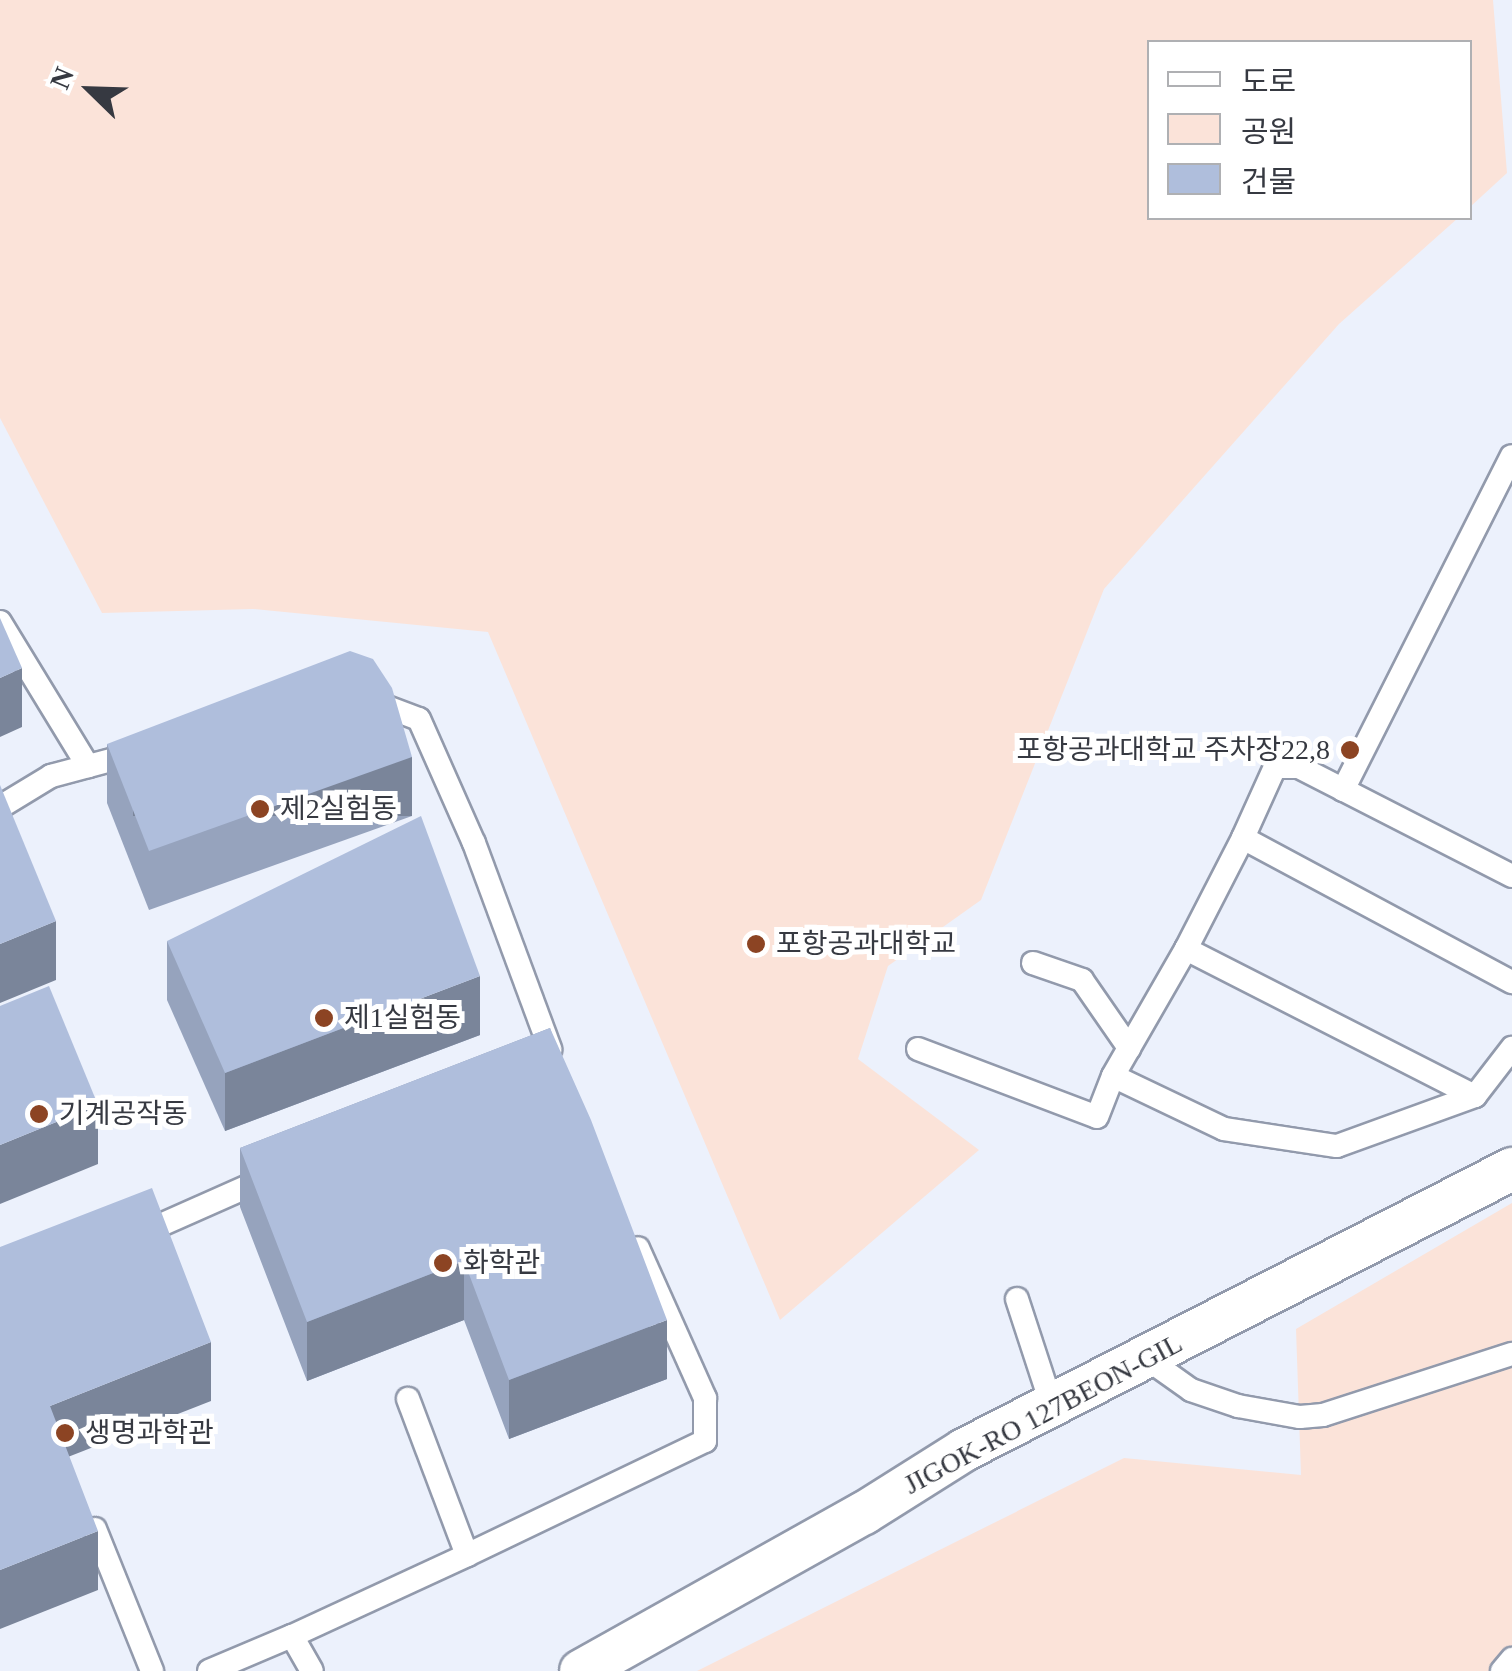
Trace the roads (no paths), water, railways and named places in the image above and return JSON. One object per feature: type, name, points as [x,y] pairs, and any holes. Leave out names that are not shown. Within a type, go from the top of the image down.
[{"type":"street","name":"JIGOK-RO 127BEON-GIL","points":[[581,1671],[864,1514],[964,1450],[1512,1170]]},
{"type":"lane","points":[[1343,790],[1512,456]]},
{"type":"lane","points":[[0,622],[88,766]]},
{"type":"lane","points":[[348,693],[419,719],[474,843],[547,1057]]},
{"type":"lane","points":[[0,807],[51,776],[161,747]]},
{"type":"lane","points":[[918,1049],[1097,1117],[1113,1076],[1186,949],[1275,766],[1299,767],[1512,876]]},
{"type":"lane","points":[[1243,838],[1512,982]]},
{"type":"lane","points":[[1186,949],[1475,1096]]},
{"type":"lane","points":[[1033,963],[1082,980],[1129,1048]]},
{"type":"lane","points":[[1113,1076],[1224,1129],[1337,1146],[1475,1096],[1512,1048]]},
{"type":"lane","points":[[119,1243],[287,1168]]},
{"type":"lane","points":[[209,1671],[292,1636],[705,1440],[704,1398],[628,1223]]},
{"type":"lane","points":[[1017,1300],[1052,1406]]},
{"type":"lane","points":[[1146,1358],[1191,1390],[1238,1406],[1300,1417],[1324,1415],[1512,1354]]},
{"type":"lane","points":[[408,1400],[467,1554]]},
{"type":"lane","points":[[94,1529],[152,1671]]},
{"type":"lane","points":[[292,1636],[312,1671]]},
{"type":"lane","points":[[1502,1671],[1512,1659]]},
{"type":"place","name":"포항공과대학교 주차장22,8","points":[[1350,750]]},
{"type":"place","name":"제2실험동","points":[[260,809]]},
{"type":"place","name":"포항공과대학교","points":[[756,944]]},
{"type":"place","name":"제1실험동","points":[[324,1018]]},
{"type":"place","name":"기계공작동","points":[[39,1114]]},
{"type":"place","name":"화학관","points":[[443,1263]]},
{"type":"place","name":"생명과학관","points":[[65,1433]]}]
